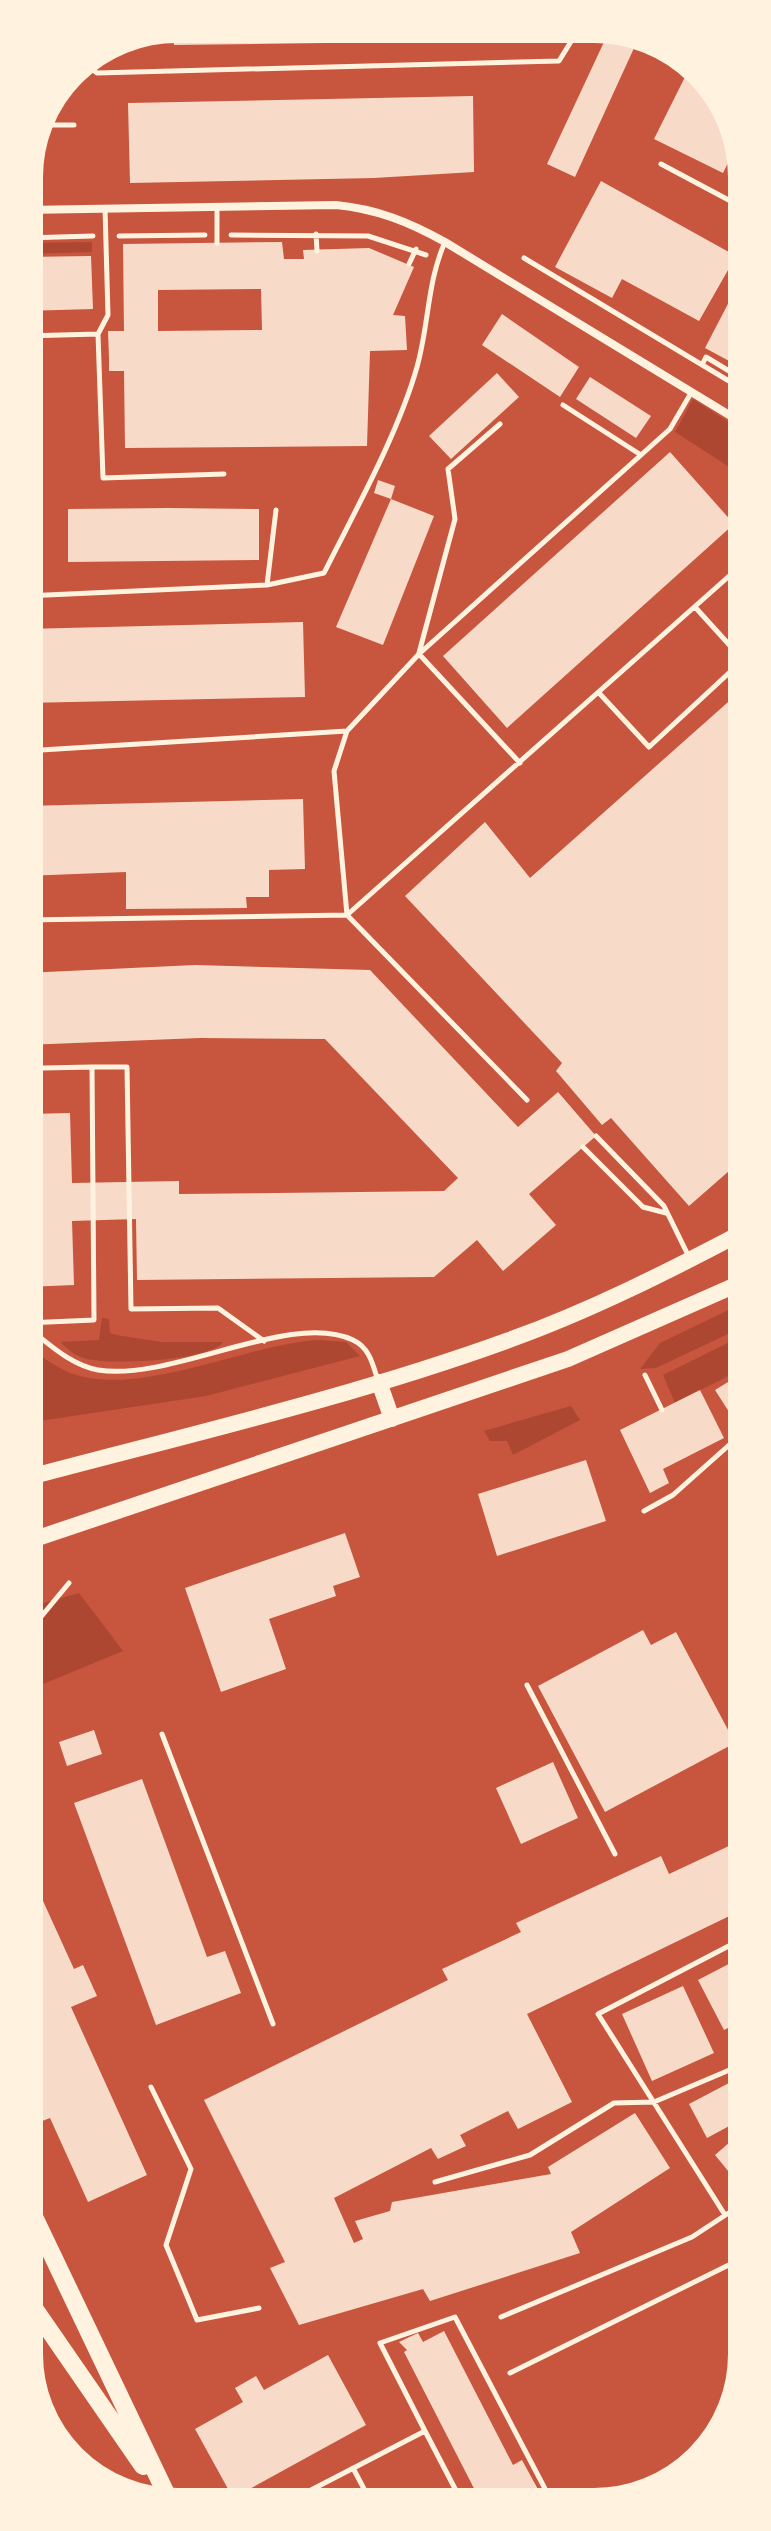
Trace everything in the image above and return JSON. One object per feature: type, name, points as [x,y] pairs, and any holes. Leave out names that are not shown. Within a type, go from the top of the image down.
[{"type":"main road","points":[[38,1475],[379,1382],[537,1330],[733,1237]]},
{"type":"main road","points":[[38,1538],[568,1359],[733,1286]]},
{"type":"main road","points":[[379,1382],[392,1419]]},
{"type":"main road","points":[[38,2225],[165,2492]]},
{"type":"main road","points":[[38,2314],[162,2491]]},
{"type":"street","points":[[38,210],[217,206],[370,209],[402,219],[445,242],[733,417]]},
{"type":"lane","points":[[91,69],[97,73],[559,61],[573,38]]},
{"type":"lane","points":[[49,125],[74,125]]},
{"type":"lane","points":[[661,164],[733,202]]},
{"type":"lane","points":[[217,206],[217,243]]},
{"type":"lane","points":[[105,208],[108,315],[98,334],[103,478],[224,474]]},
{"type":"lane","points":[[38,596],[267,585],[324,573],[373,473],[417,367],[433,275],[445,242]]},
{"type":"lane","points":[[38,336],[98,334]]},
{"type":"lane","points":[[527,1100],[347,915],[334,771],[347,731],[419,654],[670,429],[691,392]]},
{"type":"lane","points":[[563,405],[641,455]]},
{"type":"lane","points":[[419,654],[455,519],[448,469],[500,424]]},
{"type":"lane","points":[[267,585],[276,510]]},
{"type":"lane","points":[[38,920],[347,915],[600,694],[733,573]]},
{"type":"lane","points":[[695,607],[733,649]]},
{"type":"lane","points":[[419,654],[520,763]]},
{"type":"lane","points":[[600,694],[649,747],[733,669]]},
{"type":"lane","points":[[38,750],[347,731]]},
{"type":"lane","points":[[38,1323],[94,1320],[92,1067]]},
{"type":"lane","points":[[43,1068],[127,1067],[131,1309],[218,1308],[264,1341]]},
{"type":"lane","points":[[596,1136],[667,1213],[690,1260]]},
{"type":"lane","points":[[583,1147],[643,1207],[667,1213]]},
{"type":"lane","points":[[38,1334],[73,1362],[103,1371],[196,1360],[264,1341],[318,1333],[353,1340],[370,1354],[379,1382]]},
{"type":"lane","points":[[644,1511],[673,1495],[733,1442]]},
{"type":"lane","points":[[527,1685],[615,1854]]},
{"type":"lane","points":[[162,1734],[273,2024]]},
{"type":"lane","points":[[725,2215],[598,2014],[733,1944]]},
{"type":"lane","points":[[435,2182],[530,2155],[614,2103],[654,2102],[733,2069]]},
{"type":"lane","points":[[151,2087],[191,2169],[166,2245],[197,2320],[259,2308]]},
{"type":"lane","points":[[501,2317],[692,2237],[733,2210]]},
{"type":"lane","points":[[510,2373],[733,2263]]},
{"type":"lane","points":[[457,2493],[380,2343],[455,2317],[547,2493]]},
{"type":"lane","points":[[306,2493],[425,2431]]},
{"type":"lane","points":[[353,2468],[366,2493]]},
{"type":"path","points":[[316,234],[317,251]]},
{"type":"path","points":[[409,264],[416,249]]},
{"type":"path","points":[[524,258],[733,383]]},
{"type":"path","points":[[702,365],[706,357],[733,373]]},
{"type":"path","points":[[645,1375],[662,1410]]},
{"type":"path","points":[[38,1620],[69,1583]]},
{"type":"shaded area","points":[[92,242],[92,252],[38,254],[38,243]]},
{"type":"shaded area","points":[[693,399],[733,425],[733,469],[675,432]]},
{"type":"shaded area","points":[[733,1308],[733,1332],[656,1368],[640,1369],[660,1343]]},
{"type":"shaded area","points":[[102,1318],[109,1319],[110,1333],[116,1335],[162,1342],[223,1342],[200,1354],[116,1362],[83,1358],[61,1342],[99,1340]]},
{"type":"shaded area","points":[[318,1340],[346,1342],[360,1356],[206,1396],[38,1421],[38,1354],[68,1372],[95,1379],[125,1379],[192,1368]]},
{"type":"shaded area","points":[[733,1340],[733,1374],[675,1403],[663,1375]]},
{"type":"shaded area","points":[[571,1406],[580,1420],[513,1455],[507,1441],[490,1441],[484,1431]]},
{"type":"shaded area","points":[[79,1593],[123,1651],[38,1686],[38,1605]]},
{"type":"building","points":[[174,38],[177,38],[397,38],[397,42],[174,45]]},
{"type":"building","points":[[433,38],[551,38],[433,40]]},
{"type":"building","points":[[596,38],[636,44],[575,177],[547,164],[604,42]]},
{"type":"building","points":[[687,74],[714,108],[726,132],[731,157],[723,173],[654,139]]},
{"type":"building","points":[[473,96],[474,172],[374,178],[130,183],[128,103]]},
{"type":"building","points":[[601,181],[733,254],[733,261],[699,321],[622,279],[612,298],[555,267]]},
{"type":"building","points":[[282,242],[284,259],[304,259],[303,250],[369,248],[414,267],[393,315],[405,316],[407,350],[370,351],[367,446],[125,448],[124,371],[109,371],[108,331],[124,331],[123,244]],"holes":[[[261,289],[262,330],[158,331],[158,290]]]},
{"type":"building","points":[[91,256],[93,309],[38,311],[38,257]]},
{"type":"building","points":[[733,294],[733,363],[705,348]]},
{"type":"building","points":[[502,314],[579,367],[560,397],[482,345]]},
{"type":"building","points":[[497,373],[519,397],[451,459],[429,436]]},
{"type":"building","points":[[590,377],[651,416],[636,438],[576,399]]},
{"type":"building","points":[[38,410],[43,410],[43,447],[38,447]]},
{"type":"building","points":[[670,452],[733,523],[507,728],[443,656]]},
{"type":"building","points":[[378,480],[395,486],[391,499],[374,493]]},
{"type":"building","points":[[391,499],[434,516],[383,645],[336,627]]},
{"type":"building","points":[[68,509],[259,509],[259,560],[68,562]]},
{"type":"building","points":[[303,622],[305,697],[38,703],[38,629]]},
{"type":"building","points":[[733,698],[733,1168],[689,1206],[611,1118],[602,1125],[556,1071],[562,1063],[405,896],[485,822],[530,878]]},
{"type":"building","points":[[303,799],[305,869],[269,870],[269,897],[246,897],[247,908],[126,909],[126,872],[38,875],[38,806]]},
{"type":"building","points":[[195,965],[370,970],[518,1127],[558,1092],[596,1136],[529,1194],[556,1225],[503,1271],[477,1240],[434,1277],[137,1280],[136,1219],[72,1221],[74,1285],[38,1286],[38,1114],[70,1113],[72,1183],[179,1181],[179,1194],[444,1191],[458,1178],[325,1039],[200,1038],[38,1044],[38,972]]},
{"type":"building","points":[[733,1379],[733,1414],[731,1415],[715,1390]]},
{"type":"building","points":[[700,1390],[724,1438],[663,1469],[669,1483],[650,1493],[620,1430]]},
{"type":"building","points":[[586,1460],[606,1521],[497,1556],[478,1494]]},
{"type":"building","points":[[345,1533],[360,1577],[333,1586],[336,1596],[269,1619],[286,1669],[221,1692],[185,1588]]},
{"type":"building","points":[[643,1630],[651,1645],[676,1632],[733,1744],[605,1812],[538,1686]]},
{"type":"building","points":[[94,1730],[102,1754],[67,1766],[59,1742]]},
{"type":"building","points":[[553,1762],[578,1818],[521,1844],[496,1788]]},
{"type":"building","points":[[142,1779],[207,1957],[225,1951],[241,1993],[156,2025],[74,1803]]},
{"type":"building","points":[[733,1844],[733,1914],[527,2014],[572,2102],[518,2129],[508,2111],[460,2135],[466,2146],[438,2159],[431,2148],[334,2198],[354,2243],[363,2239],[355,2221],[390,2211],[392,2202],[551,2174],[548,2167],[635,2113],[670,2168],[571,2232],[580,2253],[430,2301],[423,2289],[299,2325],[270,2268],[285,2262],[204,2100],[448,1980],[442,1969],[521,1932],[516,1923],[661,1856],[669,1874]]},
{"type":"building","points":[[38,1890],[74,1969],[83,1965],[97,1996],[71,2007],[147,2175],[88,2202],[50,2118],[38,2123]]},
{"type":"building","points":[[733,1962],[733,2026],[724,2030],[698,1980]]},
{"type":"building","points":[[683,1986],[714,2053],[652,2081],[622,2014]]},
{"type":"building","points":[[733,2081],[733,2124],[707,2138],[689,2104]]},
{"type":"building","points":[[733,2139],[733,2177],[715,2155]]},
{"type":"building","points":[[444,2331],[513,2465],[522,2460],[540,2493],[476,2493],[404,2352],[407,2350],[399,2342],[418,2333],[423,2342]]},
{"type":"building","points":[[328,2355],[366,2425],[242,2493],[230,2493],[195,2429],[243,2402],[235,2388],[256,2376],[264,2390]]}]
